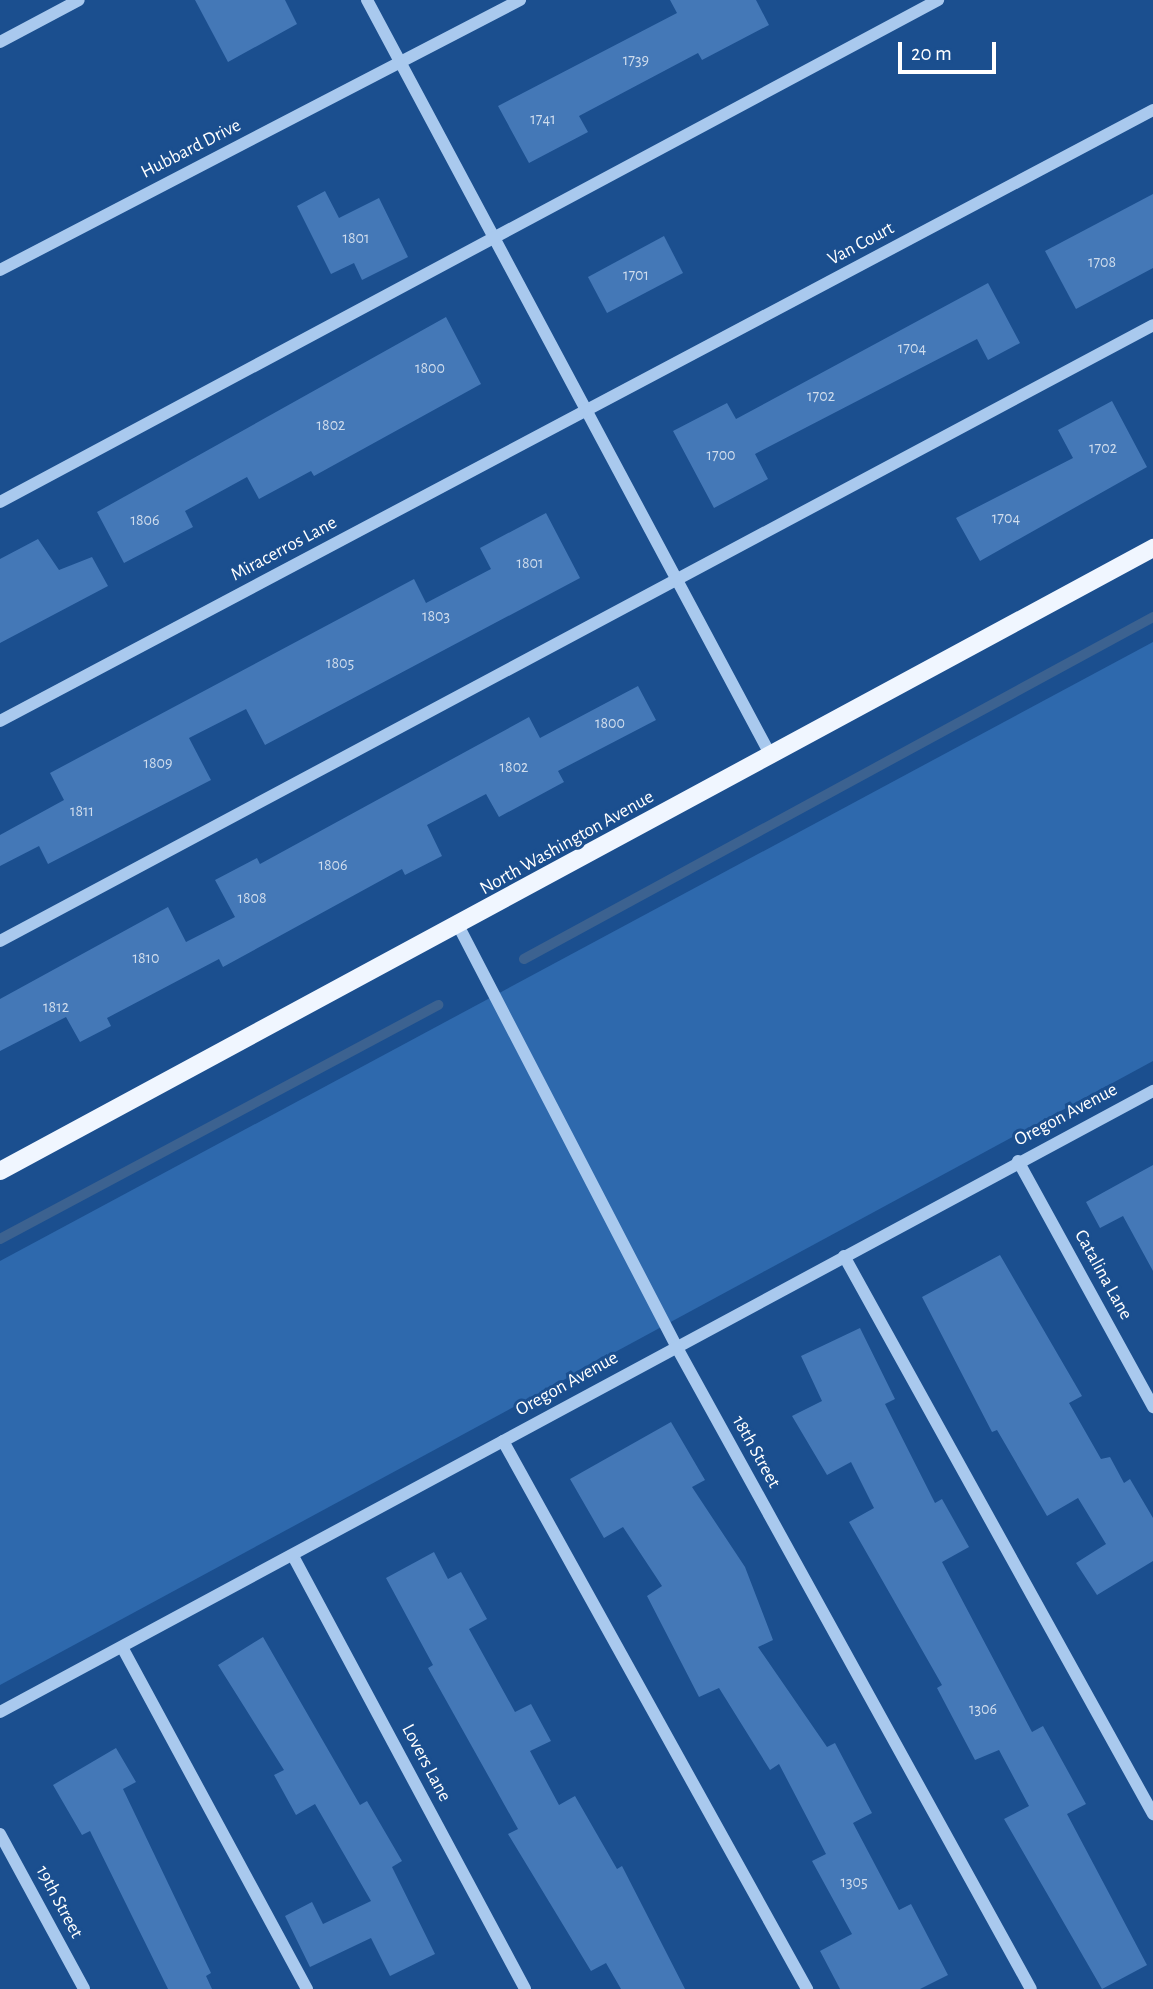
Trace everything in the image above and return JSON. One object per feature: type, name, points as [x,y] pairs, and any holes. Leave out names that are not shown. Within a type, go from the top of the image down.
[{"type":"main road","name":"North Washington Avenue","points":[[0,1171],[459,927],[770,754],[1153,548]]},
{"type":"street","points":[[0,42],[79,0]]},
{"type":"street","points":[[367,0],[770,754]]},
{"type":"street","points":[[401,62],[520,0]]},
{"type":"street","points":[[0,502],[938,0]]},
{"type":"street","name":"Hubbard Drive","points":[[0,270],[401,62]]},
{"type":"street","name":"Van Court","points":[[587,411],[1153,110]]},
{"type":"street","points":[[0,941],[1153,325]]},
{"type":"street","name":"Miracerros Lane","points":[[0,721],[587,411]]},
{"type":"street","name":"18th Street","points":[[459,927],[676,1346],[1031,1989]]},
{"type":"street","name":"Oregon Avenue","points":[[0,1712],[293,1556],[1018,1161],[1153,1091]]},
{"type":"street","name":"Catalina Lane","points":[[1018,1161],[1153,1407]]},
{"type":"street","points":[[844,1256],[1153,1814]]},
{"type":"street","points":[[503,1441],[807,1989]]},
{"type":"street","name":"Lovers Lane","points":[[293,1556],[525,1989]]},
{"type":"street","points":[[122,1647],[307,1989]]},
{"type":"street","name":"19th Street","points":[[0,1834],[84,1989]]},
{"type":"shaded area","points":[[1153,642],[1153,1061],[0,1685],[0,1261]]},
{"type":"building","points":[[195,0],[285,0],[297,24],[228,62]]},
{"type":"building","points":[[670,0],[756,0],[769,25],[702,60],[698,53],[579,116],[588,132],[529,163],[498,106],[677,13]]},
{"type":"building","points":[[325,191],[339,218],[379,198],[408,257],[362,280],[354,263],[331,274],[297,206]]},
{"type":"building","points":[[1153,194],[1153,268],[1076,309],[1045,251]]},
{"type":"building","points":[[664,236],[683,273],[607,313],[588,277]]},
{"type":"building","points":[[988,283],[1020,343],[988,360],[977,339],[755,454],[768,479],[714,508],[673,431],[727,403],[736,419]]},
{"type":"building","points":[[446,317],[481,384],[314,476],[311,471],[259,499],[247,477],[185,511],[193,527],[124,563],[97,512]]},
{"type":"building","points":[[1112,401],[1147,467],[980,561],[956,518],[1073,458],[1058,430]]},
{"type":"building","points":[[546,513],[580,578],[265,745],[246,709],[189,738],[211,780],[48,864],[39,846],[0,866],[0,835],[64,800],[50,773],[414,579],[426,603],[491,569],[480,548]]},
{"type":"building","points":[[38,539],[59,570],[92,557],[108,586],[0,643],[0,559]]},
{"type":"building","points":[[638,686],[656,720],[558,771],[564,782],[499,817],[486,794],[427,825],[442,856],[405,875],[402,869],[223,967],[219,959],[107,1018],[111,1026],[80,1042],[66,1017],[0,1051],[0,999],[168,907],[186,942],[235,917],[215,880],[257,858],[260,864],[529,717],[540,738]]},
{"type":"building","points":[[1153,1165],[1153,1271],[1123,1216],[1100,1228],[1086,1202]]},
{"type":"building","points":[[1000,1255],[1082,1396],[1069,1403],[1101,1459],[1110,1457],[1124,1483],[1130,1479],[1153,1518],[1153,1561],[1097,1595],[1076,1563],[1106,1544],[1078,1498],[1047,1516],[997,1430],[992,1432],[922,1297]]},
{"type":"building","points":[[860,1328],[895,1399],[885,1404],[935,1503],[942,1499],[969,1547],[942,1562],[1032,1732],[1043,1726],[1086,1804],[1067,1814],[1147,1965],[1102,1989],[1004,1819],[1029,1806],[999,1750],[975,1760],[937,1688],[942,1685],[849,1522],[874,1508],[851,1462],[827,1475],[792,1416],[822,1401],[801,1356]]},
{"type":"building","points":[[671,1422],[705,1480],[692,1487],[745,1567],[773,1640],[758,1647],[827,1747],[835,1743],[872,1813],[853,1823],[899,1910],[911,1904],[948,1975],[920,1989],[840,1989],[820,1951],[852,1934],[812,1861],[826,1854],[779,1764],[770,1770],[719,1688],[699,1697],[647,1596],[662,1586],[623,1527],[604,1538],[570,1479]]},
{"type":"building","points":[[434,1552],[448,1579],[461,1572],[487,1619],[469,1629],[515,1712],[531,1704],[551,1741],[530,1751],[559,1805],[575,1796],[617,1869],[622,1866],[685,1989],[621,1989],[606,1963],[591,1971],[508,1834],[518,1829],[428,1668],[433,1665],[386,1578]]},
{"type":"building","points":[[263,1637],[360,1805],[367,1801],[402,1861],[392,1867],[435,1954],[390,1976],[371,1938],[310,1967],[285,1916],[312,1902],[323,1924],[371,1901],[315,1804],[296,1815],[274,1775],[284,1770],[218,1665]]},
{"type":"building","points":[[116,1748],[136,1782],[123,1789],[211,1973],[206,1976],[212,1989],[168,1989],[90,1831],[82,1835],[53,1785]]},
{"type":"waterway","points":[[524,959],[1153,617]]},
{"type":"waterway","points":[[0,1239],[438,1005]]}]
